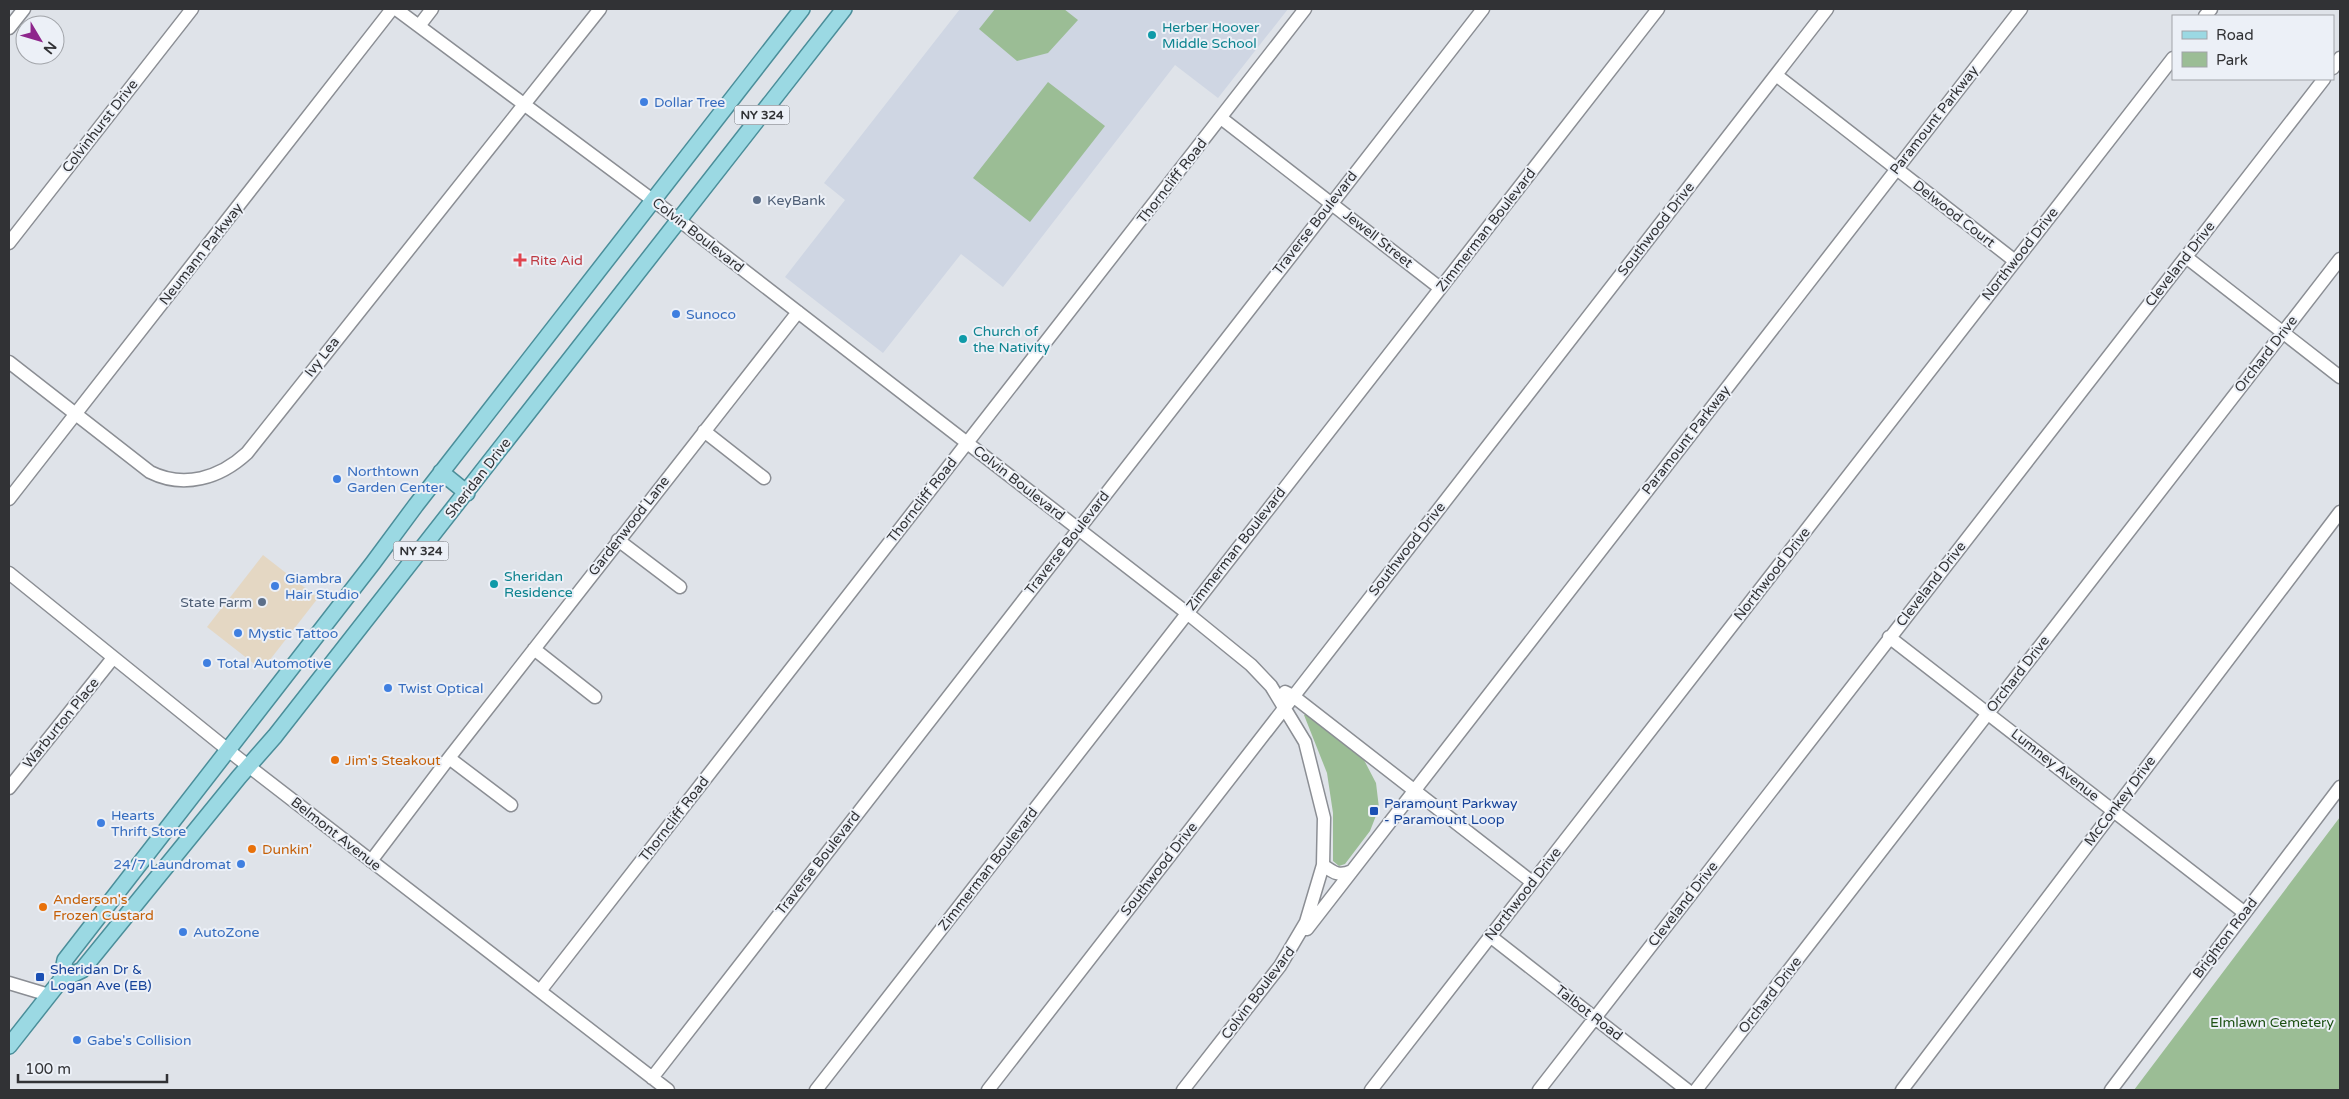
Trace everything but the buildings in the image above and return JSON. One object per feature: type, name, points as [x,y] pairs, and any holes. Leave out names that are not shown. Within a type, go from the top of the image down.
[{"type":"main road","name":"Sheridan Drive","points":[[61,980],[65,960],[441,472],[802,9]]},
{"type":"main road","name":"Sheridan Drive","points":[[9,1046],[61,980],[82,970],[308,695],[468,493],[844,9]]},
{"type":"main road","points":[[441,472],[468,493]]},
{"type":"street","points":[[9,28],[24,9]]},
{"type":"street","name":"Colvinhurst Drive","points":[[9,243],[192,9]]},
{"type":"street","name":"Neumann Parkway","points":[[9,499],[392,9]]},
{"type":"street","name":"Colvin Boulevard","points":[[396,9],[680,220],[1186,614],[1250,665],[1271,686],[1285,706],[1305,742],[1324,818],[1323,865],[1306,922],[1293,947],[1183,1090]]},
{"type":"street","points":[[419,26],[432,9]]},
{"type":"street","name":"Ivy Lea","points":[[75,414],[150,472],[161,477],[172,480],[198,479],[212,476],[237,462],[247,453],[600,9]]},
{"type":"street","name":"Thorncliff Road","points":[[540,991],[1305,9]]},
{"type":"street","name":"Traverse Boulevard","points":[[652,1078],[1483,9]]},
{"type":"street","name":"Zimmerman Boulevard","points":[[816,1090],[1658,9]]},
{"type":"street","name":"Southwood Drive","points":[[988,1090],[1827,9]]},
{"type":"street","name":"Paramount Parkway","points":[[1293,947],[2021,9]]},
{"type":"street","name":"Northwood Drive","points":[[1371,1090],[2172,59]]},
{"type":"street","name":"Delwood Court","points":[[1776,75],[2014,261]]},
{"type":"street","name":"Cleveland Drive","points":[[1539,1090],[2323,80]]},
{"type":"street","name":"Jewell Street","points":[[1221,118],[1440,288]]},
{"type":"street","points":[[2186,257],[2340,377]]},
{"type":"street","name":"Orchard Drive","points":[[1696,1090],[2340,258]]},
{"type":"street","name":"Gardenwood Lane","points":[[371,861],[618,540],[798,312]]},
{"type":"street","points":[[9,362],[75,414]]},
{"type":"street","points":[[704,431],[764,478]]},
{"type":"street","name":"McConkey Drive","points":[[1902,1090],[2340,512]]},
{"type":"street","points":[[618,540],[680,587]]},
{"type":"street","name":"Belmont Avenue","points":[[9,572],[113,658],[249,766],[668,1090]]},
{"type":"street","name":"Lumney Avenue","points":[[1889,637],[2245,913]]},
{"type":"street","points":[[534,649],[595,696]]},
{"type":"street","name":"Warburton Place","points":[[9,788],[113,658]]},
{"type":"street","points":[[1271,686],[1293,696],[1532,882]]},
{"type":"street","points":[[449,758],[511,805]]},
{"type":"street","name":"Brighton Road","points":[[2111,1090],[2340,787]]},
{"type":"street","points":[[1323,865],[1335,874],[1344,875],[1352,871]]},
{"type":"street","name":"Talbot Road","points":[[1490,936],[1687,1090]]},
{"type":"street","points":[[9,983],[49,995]]},
{"type":"shaded area","points":[[960,9],[1288,9],[1218,98],[1175,65],[1003,287],[961,254],[883,353],[785,277],[845,200],[824,183]]},
{"type":"shaded area","points":[[263,555],[318,598],[262,670],[207,627]]},
{"type":"green space","points":[[995,9],[1064,9],[1078,20],[1048,53],[1017,61],[979,29]]},
{"type":"green space","points":[[1048,82],[1105,126],[1030,222],[973,178]]},
{"type":"green space","points":[[1306,714],[1364,760],[1376,783],[1379,808],[1370,831],[1345,864],[1339,866],[1333,861],[1333,813],[1327,773],[1304,715]]},
{"type":"green space","name":"Elmlawn Cemetery","points":[[2340,817],[2340,1090],[2134,1090]]},
{"type":"place","name":"Herber Hoover Middle School","points":[[1152,35]]},
{"type":"place","name":"Dollar Tree","points":[[644,102]]},
{"type":"place","name":"KeyBank","points":[[757,200]]},
{"type":"place","name":"Rite Aid","points":[[520,260]]},
{"type":"place","name":"Sunoco","points":[[676,314]]},
{"type":"place","name":"Church of the Nativity","points":[[963,339]]},
{"type":"place","name":"Northtown Garden Center","points":[[337,479]]},
{"type":"place","name":"Sheridan Residence","points":[[494,584]]},
{"type":"place","name":"Giambra Hair Studio","points":[[275,586]]},
{"type":"place","name":"State Farm","points":[[262,602]]},
{"type":"place","name":"Mystic Tattoo","points":[[238,633]]},
{"type":"place","name":"Total Automotive","points":[[207,663]]},
{"type":"place","name":"Twist Optical","points":[[388,688]]},
{"type":"place","name":"Jim's Steakout","points":[[335,760]]},
{"type":"place","name":"Paramount Parkway - Paramount Loop","points":[[1374,811]]},
{"type":"place","name":"Hearts Thrift Store","points":[[101,823]]},
{"type":"place","name":"Dunkin'","points":[[252,849]]},
{"type":"place","name":"24/7 Laundromat","points":[[241,864]]},
{"type":"place","name":"Anderson's Frozen Custard","points":[[43,907]]},
{"type":"place","name":"AutoZone","points":[[183,932]]},
{"type":"place","name":"Sheridan Dr & Logan Ave (EB)","points":[[40,977]]},
{"type":"place","name":"Gabe's Collision","points":[[77,1040]]}]
